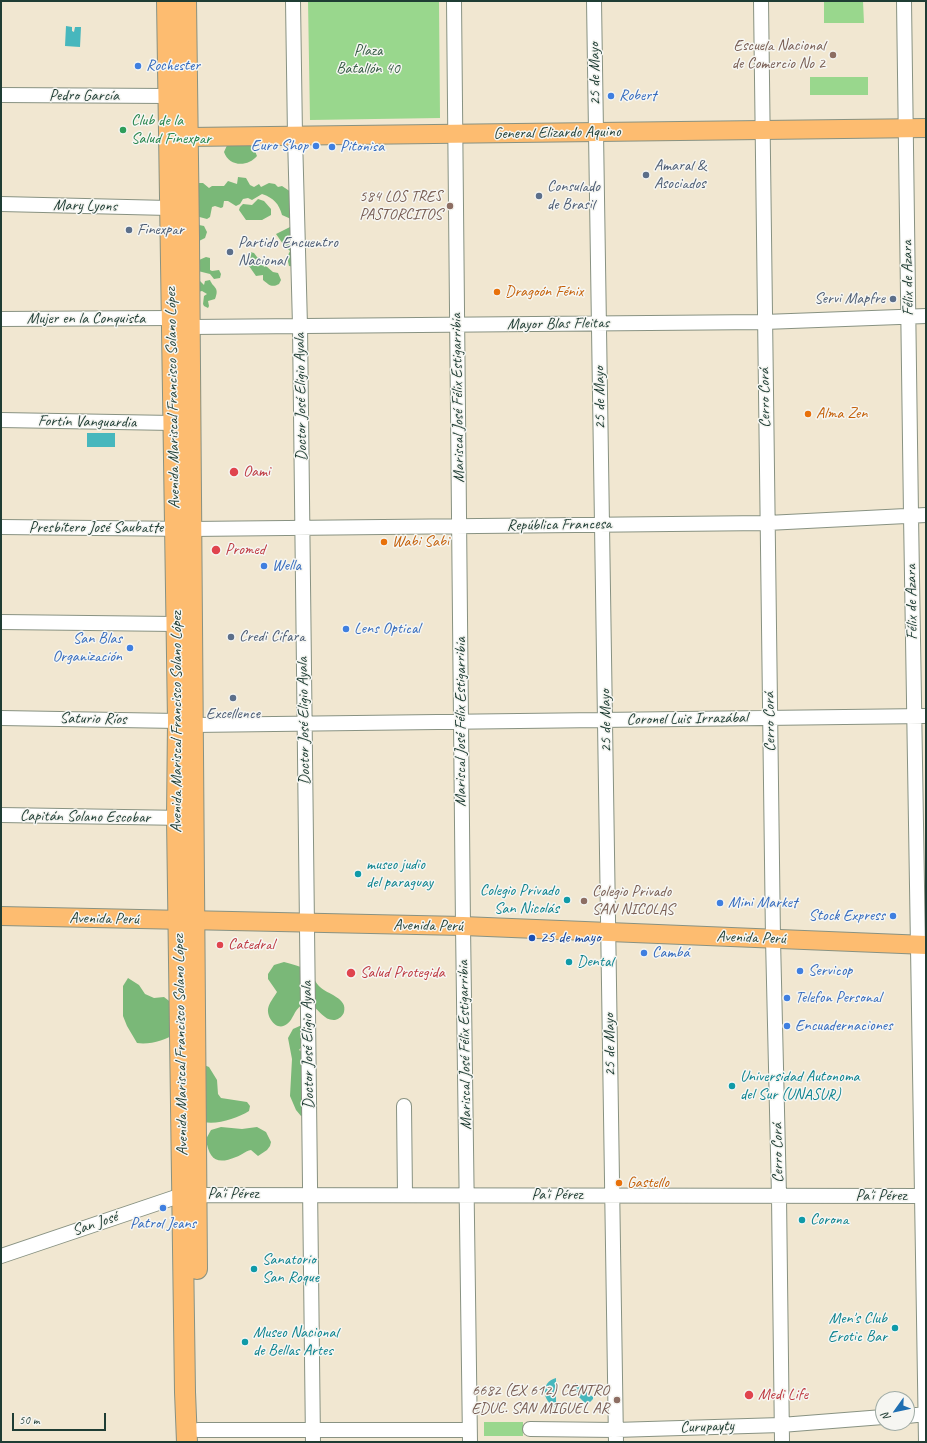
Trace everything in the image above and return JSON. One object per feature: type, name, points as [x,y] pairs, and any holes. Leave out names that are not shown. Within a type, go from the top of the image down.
[{"type":"highway","name":"Avenida Mariscal Francisco Solano López","points":[[167,1],[173,423],[183,529],[176,573],[176,624],[185,723],[178,749],[185,775],[185,818]]},
{"type":"highway","name":"Avenida Mariscal Francisco Solano López","points":[[185,818],[183,529],[190,327],[186,1]]},
{"type":"highway","points":[[176,573],[183,608],[185,723]]},
{"type":"highway","points":[[185,818],[187,908],[190,916],[186,916]]},
{"type":"highway","name":"Avenida Mariscal Francisco Solano López","points":[[186,916],[189,1194],[185,1392],[194,1438]]},
{"type":"highway","points":[[186,916],[200,928],[196,936],[187,941]]},
{"type":"highway","points":[[186,916],[191,1036],[196,1056]]},
{"type":"highway","name":"Avenida Mariscal Francisco Solano López","points":[[187,941],[196,1056],[189,1194]]},
{"type":"main road","name":"General Elizardo Aquino","points":[[188,137],[926,128]]},
{"type":"main road","name":"Avenida Perú","points":[[1,916],[186,916],[307,923],[463,926],[922,945]]},
{"type":"street","name":"Doctor José Eligio Ayala","points":[[293,1],[300,326],[313,1436]]},
{"type":"street","name":"Mariscal José Félix Estigarribia","points":[[454,1],[463,926],[470,1436]]},
{"type":"street","name":"25 de Mayo","points":[[594,1],[616,1436]]},
{"type":"street","name":"Cerro Corá","points":[[761,1],[772,939],[779,1196],[782,1442]]},
{"type":"street","name":"Félix de Azara","points":[[904,1],[911,515],[920,716],[926,1442]]},
{"type":"street","name":"Pedro García","points":[[1,95],[168,96]]},
{"type":"street","name":"Mary Lyons","points":[[1,204],[170,208]]},
{"type":"street","name":"Mayor Blas Fleitas","points":[[190,327],[764,322],[926,316]]},
{"type":"street","name":"Mujer en la Conquista","points":[[1,319],[171,318]]},
{"type":"street","name":"Fortín Vanguardia","points":[[1,420],[173,423]]},
{"type":"street","name":"República Francesa","points":[[183,529],[767,523],[926,515]]},
{"type":"street","name":"Presbítero José Saubatte","points":[[1,528],[183,529]]},
{"type":"street","points":[[1,622],[176,624]]},
{"type":"street","name":"Coronel Luis Irrazábal","points":[[185,723],[461,722],[920,716]]},
{"type":"street","name":"Saturio Ríos","points":[[1,718],[185,723]]},
{"type":"street","name":"Capitán Solano Escobar","points":[[1,815],[185,818]]},
{"type":"street","points":[[404,1106],[405,1195]]},
{"type":"street","name":"Pa'i Pérez","points":[[189,1194],[924,1196]]},
{"type":"street","name":"San José","points":[[1,1256],[189,1194]]},
{"type":"street","points":[[915,1415],[926,1414]]},
{"type":"street","name":"Curupayty","points":[[530,1429],[616,1436],[875,1419]]},
{"type":"street","points":[[194,1438],[470,1436]]},
{"type":"green space","name":"Plaza Batallón 40","points":[[308,1],[439,1],[440,118],[310,120]]},
{"type":"green space","points":[[824,1],[863,1],[864,23],[824,23]]},
{"type":"green space","points":[[810,77],[868,77],[868,95],[810,95]]},
{"type":"green space","points":[[229,141],[247,142],[255,151],[257,156],[253,160],[244,164],[234,163],[226,157],[224,152]]},
{"type":"green space","points":[[238,177],[246,178],[250,185],[254,187],[259,184],[261,187],[269,183],[275,184],[278,187],[282,186],[291,192],[291,219],[282,215],[278,205],[270,197],[262,194],[252,200],[248,198],[243,199],[240,204],[236,206],[228,201],[224,201],[223,207],[221,208],[215,206],[212,207],[210,217],[207,219],[192,215],[191,183],[203,183],[209,188],[212,186],[224,186],[228,181],[237,184]]},
{"type":"green space","points":[[258,199],[264,201],[271,209],[271,215],[262,220],[246,220],[239,210],[240,207],[243,204],[252,205]]},
{"type":"green space","points":[[194,224],[204,226],[207,232],[205,238],[197,242]]},
{"type":"green space","points":[[290,227],[294,227],[296,267],[289,266],[287,257],[290,251],[276,234]]},
{"type":"green space","points":[[250,252],[261,258],[264,267],[266,266],[273,272],[278,273],[281,280],[279,284],[274,286],[271,285],[263,280],[263,275],[256,276],[249,266],[249,261],[251,259],[249,257]]},
{"type":"green space","points":[[206,257],[210,258],[210,270],[219,270],[221,274],[220,278],[214,279],[210,274],[198,271],[199,260]]},
{"type":"green space","points":[[200,279],[204,285],[205,281],[210,280],[216,288],[217,292],[215,299],[208,301],[208,308],[203,304],[204,296],[207,294],[202,291],[198,292],[194,281]]},
{"type":"green space","points":[[284,962],[307,970],[323,990],[340,1000],[344,1007],[342,1016],[336,1020],[331,1020],[312,1006],[302,1005],[287,1024],[280,1026],[273,1023],[269,1016],[268,1009],[270,1002],[277,992],[268,979],[268,974],[274,965]]},
{"type":"green space","points":[[128,978],[139,985],[145,994],[154,998],[164,997],[173,1004],[176,1033],[168,1038],[158,1041],[137,1043],[123,1016],[123,986]]},
{"type":"green space","points":[[302,1025],[305,1043],[299,1050],[304,1053],[306,1115],[301,1116],[296,1110],[290,1096],[292,1059],[288,1038],[293,1029]]},
{"type":"green space","points":[[204,1065],[209,1067],[217,1080],[218,1094],[221,1098],[247,1102],[250,1106],[249,1111],[239,1116],[215,1123],[204,1122]]},
{"type":"green space","points":[[221,1127],[242,1129],[257,1127],[266,1132],[271,1142],[270,1146],[258,1156],[251,1150],[224,1161],[215,1159],[209,1152],[206,1139],[211,1130]]},
{"type":"green space","points":[[484,1422],[523,1422],[523,1436],[484,1436]]},
{"type":"water","points":[[66,26],[72,27],[72,31],[74,32],[75,27],[81,27],[80,47],[65,46]]},
{"type":"water","points":[[87,433],[115,433],[115,447],[87,447]]},
{"type":"water","points":[[556,1378],[556,1407],[548,1401],[545,1388],[551,1380]]},
{"type":"water","points":[[575,1383],[593,1397],[588,1404],[586,1404],[576,1394]]},
{"type":"place","name":"Escuela Nacional de Comercio No 2","points":[[833,55]]},
{"type":"place","name":"Rochester","points":[[138,66]]},
{"type":"place","name":"Robert","points":[[611,96]]},
{"type":"place","name":"Club de la Salud Finexpar","points":[[123,130]]},
{"type":"place","name":"Euro Shop","points":[[316,146]]},
{"type":"place","name":"Pitonisa","points":[[332,147]]},
{"type":"place","name":"Amaral & Asociados","points":[[646,175]]},
{"type":"place","name":"Consulado de Brasil","points":[[539,196]]},
{"type":"place","name":"584 LOS TRES PASTORCITOS","points":[[450,206]]},
{"type":"place","name":"Finexpar","points":[[129,230]]},
{"type":"place","name":"Partido Encuentro Nacional","points":[[230,252]]},
{"type":"place","name":"Dragoón Fénix","points":[[497,292]]},
{"type":"place","name":"Servi Mapfre","points":[[893,299]]},
{"type":"place","name":"Alma Zen","points":[[808,414]]},
{"type":"place","name":"Oami","points":[[234,472]]},
{"type":"place","name":"Wabi Sabi","points":[[384,542]]},
{"type":"place","name":"Promed","points":[[216,550]]},
{"type":"place","name":"Wella","points":[[264,566]]},
{"type":"place","name":"Lens Optical","points":[[346,629]]},
{"type":"place","name":"Credi Cifara","points":[[231,637]]},
{"type":"place","name":"San Blas Organización","points":[[130,648]]},
{"type":"place","name":"Excellence","points":[[233,698]]},
{"type":"place","name":"museo judio del paraguay","points":[[358,874]]},
{"type":"place","name":"Colegio Privado San Nicolás","points":[[567,900]]},
{"type":"place","name":"Colegio Privado SAN NICOLAS","points":[[584,901]]},
{"type":"place","name":"Mini Market","points":[[720,903]]},
{"type":"place","name":"Stock Express","points":[[893,916]]},
{"type":"place","name":"25 de mayo","points":[[532,938]]},
{"type":"place","name":"Catedral","points":[[220,945]]},
{"type":"place","name":"Cambá","points":[[644,953]]},
{"type":"place","name":"Dental","points":[[569,962]]},
{"type":"place","name":"Servicop","points":[[800,971]]},
{"type":"place","name":"Salud Protegida","points":[[351,973]]},
{"type":"place","name":"Telefon Personal","points":[[787,998]]},
{"type":"place","name":"Encuadernaciones","points":[[787,1026]]},
{"type":"place","name":"Universidad Autonoma del Sur (UNASUR)","points":[[732,1086]]},
{"type":"place","name":"Gastello","points":[[619,1183]]},
{"type":"place","name":"Patrol Jeans","points":[[163,1208]]},
{"type":"place","name":"Corona","points":[[802,1220]]},
{"type":"place","name":"Sanatorio San Roque","points":[[254,1269]]},
{"type":"place","name":"Men's Club Erotic Bar","points":[[895,1328]]},
{"type":"place","name":"Museo Nacional de Bellas Artes","points":[[245,1342]]},
{"type":"place","name":"Medi Life","points":[[749,1395]]},
{"type":"place","name":"6682 (EX 612) CENTRO EDUC. SAN MIGUEL AR","points":[[617,1400]]}]
